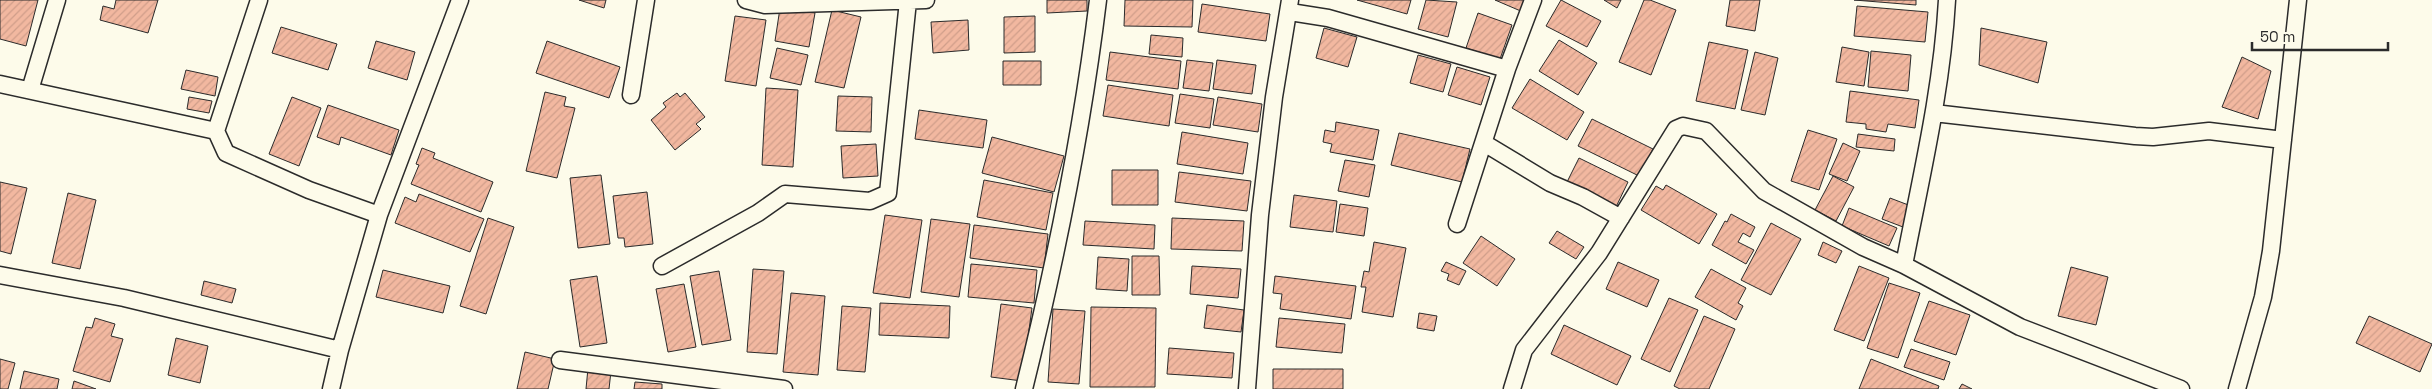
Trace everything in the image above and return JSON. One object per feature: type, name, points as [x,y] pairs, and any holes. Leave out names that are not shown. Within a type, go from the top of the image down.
[{"type":"street","points":[[30,90],[57,0]]},
{"type":"street","points":[[259,0],[216,131],[226,153],[309,190],[378,215]]},
{"type":"street","points":[[331,389],[378,215],[460,0]]},
{"type":"street","points":[[631,95],[646,0]]},
{"type":"street","points":[[746,0],[765,5],[926,0]]},
{"type":"street","points":[[1024,389],[1055,265],[1088,81],[1098,0]]},
{"type":"street","points":[[1457,224],[1507,69],[1533,0]]},
{"type":"street","points":[[1904,265],[1934,113],[1944,42],[1947,0]]},
{"type":"street","points":[[2237,389],[2263,296],[2278,197],[2282,140],[2298,0]]},
{"type":"street","points":[[662,266],[758,213],[785,194],[870,201],[888,193],[908,1]]},
{"type":"street","points":[[1247,389],[1260,215],[1274,97],[1290,6],[1507,69]]},
{"type":"street","points":[[0,84],[216,131]]},
{"type":"street","points":[[1934,113],[2134,136],[2153,137],[2209,130],[2282,140]]},
{"type":"street","points":[[1512,389],[1524,350],[1599,253],[1676,130],[1683,126],[1706,131],[1764,191],[1863,247],[1904,265],[2020,327],[2181,389]]},
{"type":"street","points":[[1484,143],[1550,183],[1582,197],[1621,218]]},
{"type":"street","points":[[0,275],[124,298],[340,350]]},
{"type":"street","points":[[560,360],[668,382],[784,389]]},
{"type":"building","points":[[0,0],[38,0],[26,46],[0,39]]},
{"type":"building","points":[[116,0],[158,0],[148,33],[100,20],[103,6],[114,9]]},
{"type":"building","points":[[579,0],[606,0],[604,8]]},
{"type":"building","points":[[1047,0],[1087,0],[1087,11],[1047,13]]},
{"type":"building","points":[[1125,0],[1193,0],[1192,27],[1124,26]]},
{"type":"building","points":[[1357,0],[1411,0],[1407,14]]},
{"type":"building","points":[[1426,0],[1457,2],[1448,37],[1418,29]]},
{"type":"building","points":[[1495,0],[1528,0],[1523,12]]},
{"type":"building","points":[[1561,0],[1601,21],[1587,47],[1546,26]]},
{"type":"building","points":[[1604,0],[1621,0],[1617,8]]},
{"type":"building","points":[[1644,0],[1650,0],[1676,10],[1651,75],[1619,62]]},
{"type":"building","points":[[1730,0],[1760,0],[1755,31],[1726,26]]},
{"type":"building","points":[[1854,0],[1916,0],[1916,5]]},
{"type":"building","points":[[1202,4],[1270,14],[1266,41],[1198,32]]},
{"type":"building","points":[[1857,6],[1928,12],[1925,42],[1854,36]]},
{"type":"building","points":[[780,8],[815,13],[809,47],[775,41]]},
{"type":"building","points":[[832,10],[861,17],[844,88],[815,82]]},
{"type":"building","points":[[1478,13],[1512,25],[1500,59],[1466,48]]},
{"type":"building","points":[[735,16],[766,20],[756,86],[725,81]]},
{"type":"building","points":[[1035,16],[1035,52],[1004,53],[1004,17]]},
{"type":"building","points":[[968,20],[969,50],[933,53],[931,22]]},
{"type":"building","points":[[281,27],[337,44],[328,70],[272,53]]},
{"type":"building","points":[[1324,28],[1357,37],[1348,67],[1316,58]]},
{"type":"building","points":[[1981,28],[2047,42],[2038,83],[1979,65]]},
{"type":"building","points":[[1151,35],[1183,38],[1182,57],[1149,54]]},
{"type":"building","points":[[1559,40],[1597,63],[1578,95],[1539,71]]},
{"type":"building","points":[[376,41],[415,52],[407,80],[368,68]]},
{"type":"building","points":[[547,41],[620,67],[609,98],[536,73]]},
{"type":"building","points":[[1709,42],[1748,50],[1735,109],[1696,101]]},
{"type":"building","points":[[1842,47],[1869,52],[1864,86],[1836,82]]},
{"type":"building","points":[[777,48],[808,55],[801,85],[770,78]]},
{"type":"building","points":[[1871,51],[1911,55],[1908,91],[1868,87]]},
{"type":"building","points":[[1110,52],[1181,61],[1178,89],[1106,80]]},
{"type":"building","points":[[1755,52],[1778,58],[1765,115],[1741,110]]},
{"type":"building","points":[[1418,55],[1451,64],[1443,92],[1410,83]]},
{"type":"building","points":[[2242,57],[2271,71],[2258,119],[2222,107]]},
{"type":"building","points":[[1187,60],[1213,63],[1209,91],[1183,88]]},
{"type":"building","points":[[1217,60],[1256,65],[1252,94],[1213,89]]},
{"type":"building","points":[[1003,61],[1041,61],[1041,85],[1003,85]]},
{"type":"building","points":[[1457,67],[1490,77],[1481,105],[1448,95]]},
{"type":"building","points":[[186,70],[218,77],[215,96],[181,89]]},
{"type":"building","points":[[1530,79],[1584,112],[1567,140],[1512,108]]},
{"type":"building","points":[[1108,85],[1173,95],[1169,126],[1103,116]]},
{"type":"building","points":[[766,88],[798,90],[793,167],[762,165]]},
{"type":"building","points":[[1850,91],[1919,100],[1915,128],[1888,124],[1886,132],[1866,129],[1866,124],[1846,122]]},
{"type":"building","points":[[545,92],[566,97],[564,106],[575,108],[557,178],[526,171]]},
{"type":"building","points":[[677,93],[680,97],[685,93],[705,117],[696,124],[701,129],[675,150],[651,120],[666,107],[663,103]]},
{"type":"building","points":[[1180,94],[1214,99],[1210,128],[1175,123]]},
{"type":"building","points":[[838,96],[872,97],[871,132],[836,131]]},
{"type":"building","points":[[189,97],[212,101],[209,113],[187,109]]},
{"type":"building","points":[[292,97],[321,108],[299,166],[269,154]]},
{"type":"building","points":[[1218,97],[1262,104],[1258,132],[1213,125]]},
{"type":"building","points":[[328,105],[399,130],[391,155],[341,137],[339,145],[317,137]]},
{"type":"building","points":[[919,110],[987,120],[983,148],[915,139]]},
{"type":"building","points":[[1592,119],[1653,149],[1639,176],[1578,146]]},
{"type":"building","points":[[1336,122],[1379,130],[1373,160],[1330,152],[1332,144],[1323,142],[1325,130],[1335,132]]},
{"type":"building","points":[[1808,130],[1837,139],[1819,190],[1791,181]]},
{"type":"building","points":[[1182,132],[1248,143],[1243,174],[1177,164]]},
{"type":"building","points":[[1399,133],[1470,149],[1462,182],[1391,165]]},
{"type":"building","points":[[1858,134],[1895,139],[1894,151],[1856,147]]},
{"type":"building","points":[[992,137],[1064,156],[1054,192],[982,173]]},
{"type":"building","points":[[1843,143],[1860,151],[1847,181],[1829,174]]},
{"type":"building","points":[[876,144],[878,176],[843,178],[841,146]]},
{"type":"building","points":[[422,148],[435,153],[433,158],[493,182],[481,212],[411,184],[419,165],[416,164]]},
{"type":"building","points":[[1579,158],[1628,182],[1616,207],[1567,182]]},
{"type":"building","points":[[1345,160],[1375,165],[1369,197],[1338,191]]},
{"type":"building","points":[[1112,170],[1158,170],[1158,205],[1112,205]]},
{"type":"building","points":[[1179,172],[1251,181],[1247,211],[1175,202]]},
{"type":"building","points":[[601,175],[610,244],[578,248],[570,178]]},
{"type":"building","points":[[1833,176],[1854,187],[1836,221],[1815,210]]},
{"type":"building","points":[[984,180],[1053,193],[1046,230],[977,217]]},
{"type":"building","points":[[0,182],[27,188],[11,254],[0,251]]},
{"type":"building","points":[[1666,185],[1717,214],[1699,244],[1641,210],[1656,186],[1663,190]]},
{"type":"building","points":[[647,192],[653,244],[625,247],[624,238],[618,238],[613,196]]},
{"type":"building","points":[[68,193],[96,200],[80,269],[52,263]]},
{"type":"building","points":[[419,194],[484,219],[470,252],[395,223],[405,197],[416,202]]},
{"type":"building","points":[[1294,195],[1337,201],[1333,232],[1290,227]]},
{"type":"building","points":[[1890,198],[1911,206],[1903,227],[1882,219]]},
{"type":"building","points":[[1340,204],[1368,208],[1364,236],[1336,232]]},
{"type":"building","points":[[1849,208],[1897,228],[1889,246],[1842,226]]},
{"type":"building","points":[[1731,214],[1755,227],[1750,237],[1743,233],[1738,242],[1754,250],[1746,264],[1712,245]]},
{"type":"building","points":[[885,215],[922,220],[910,298],[873,293]]},
{"type":"building","points":[[488,218],[514,227],[486,314],[460,306]]},
{"type":"building","points":[[1172,218],[1244,221],[1242,251],[1171,249]]},
{"type":"building","points":[[931,219],[970,224],[959,297],[921,292]]},
{"type":"building","points":[[1085,221],[1155,225],[1154,249],[1083,245]]},
{"type":"building","points":[[1771,223],[1801,239],[1771,295],[1741,280]]},
{"type":"building","points":[[974,225],[1048,234],[1044,268],[970,258]]},
{"type":"building","points":[[1557,231],[1584,247],[1576,259],[1549,243]]},
{"type":"building","points":[[1481,236],[1515,259],[1497,286],[1463,263]]},
{"type":"building","points":[[1374,242],[1406,248],[1393,317],[1362,312],[1366,287],[1361,287],[1364,271],[1369,272]]},
{"type":"building","points":[[1823,242],[1842,251],[1836,263],[1818,255]]},
{"type":"building","points":[[1132,256],[1159,256],[1160,295],[1132,295]]},
{"type":"building","points":[[1098,257],[1129,259],[1127,291],[1096,289]]},
{"type":"building","points":[[1446,262],[1466,271],[1459,285],[1447,280],[1449,274],[1441,271]]},
{"type":"building","points":[[1618,262],[1659,280],[1647,307],[1606,289]]},
{"type":"building","points":[[971,264],[1037,270],[1034,303],[968,297]]},
{"type":"building","points":[[1192,266],[1241,269],[1238,298],[1190,294]]},
{"type":"building","points":[[1859,266],[1889,278],[1864,341],[1834,330]]},
{"type":"building","points":[[2071,267],[2108,277],[2096,325],[2058,316]]},
{"type":"building","points":[[753,269],[784,271],[777,354],[747,352]]},
{"type":"building","points":[[1711,269],[1746,288],[1738,303],[1743,306],[1736,320],[1695,297]]},
{"type":"building","points":[[383,270],[450,286],[443,313],[376,297]]},
{"type":"building","points":[[719,271],[731,340],[702,345],[690,276]]},
{"type":"building","points":[[597,276],[607,343],[580,347],[570,280]]},
{"type":"building","points":[[1275,276],[1356,286],[1351,319],[1280,309],[1282,294],[1273,293]]},
{"type":"building","points":[[204,281],[236,289],[232,303],[201,295]]},
{"type":"building","points":[[1889,283],[1920,293],[1898,358],[1867,348]]},
{"type":"building","points":[[684,284],[696,347],[668,352],[656,289]]},
{"type":"building","points":[[791,293],[825,296],[818,375],[783,372]]},
{"type":"building","points":[[1669,298],[1698,310],[1670,372],[1641,359]]},
{"type":"building","points":[[1929,301],[1970,315],[1956,355],[1914,341]]},
{"type":"building","points":[[880,303],[950,306],[949,338],[879,335]]},
{"type":"building","points":[[1001,304],[1032,308],[1022,381],[991,377]]},
{"type":"building","points":[[1207,305],[1244,310],[1241,332],[1204,328]]},
{"type":"building","points":[[842,306],[871,308],[865,372],[837,370]]},
{"type":"building","points":[[1091,307],[1156,308],[1155,387],[1090,387]]},
{"type":"building","points":[[1053,309],[1085,311],[1079,384],[1048,382]]},
{"type":"building","points":[[1419,313],[1437,316],[1434,331],[1417,328]]},
{"type":"building","points":[[1704,316],[1735,329],[1709,389],[1680,389],[1674,386]]},
{"type":"building","points":[[2369,316],[2432,344],[2420,372],[2356,343]]},
{"type":"building","points":[[95,318],[115,324],[111,336],[123,339],[110,382],[73,371],[86,327],[92,328]]},
{"type":"building","points":[[1279,318],[1345,324],[1342,353],[1276,347]]},
{"type":"building","points":[[1564,325],[1631,356],[1617,385],[1551,354]]},
{"type":"building","points":[[176,338],[208,346],[200,383],[168,375]]},
{"type":"building","points":[[1169,348],[1234,353],[1232,378],[1167,374]]},
{"type":"building","points":[[1911,349],[1950,362],[1944,380],[1904,367]]},
{"type":"building","points":[[525,352],[555,359],[548,389],[517,389]]},
{"type":"building","points":[[0,359],[15,363],[8,389],[0,389]]},
{"type":"building","points":[[1871,359],[1939,386],[1938,389],[1859,389]]},
{"type":"building","points":[[588,368],[611,371],[609,389],[586,389]]},
{"type":"building","points":[[1273,369],[1343,369],[1343,389],[1273,389]]},
{"type":"building","points":[[24,371],[59,379],[57,389],[20,389]]},
{"type":"building","points":[[74,381],[96,389],[72,389]]},
{"type":"building","points":[[635,382],[662,384],[662,389],[634,389]]},
{"type":"building","points":[[1962,384],[1972,389],[1959,389]]}]
